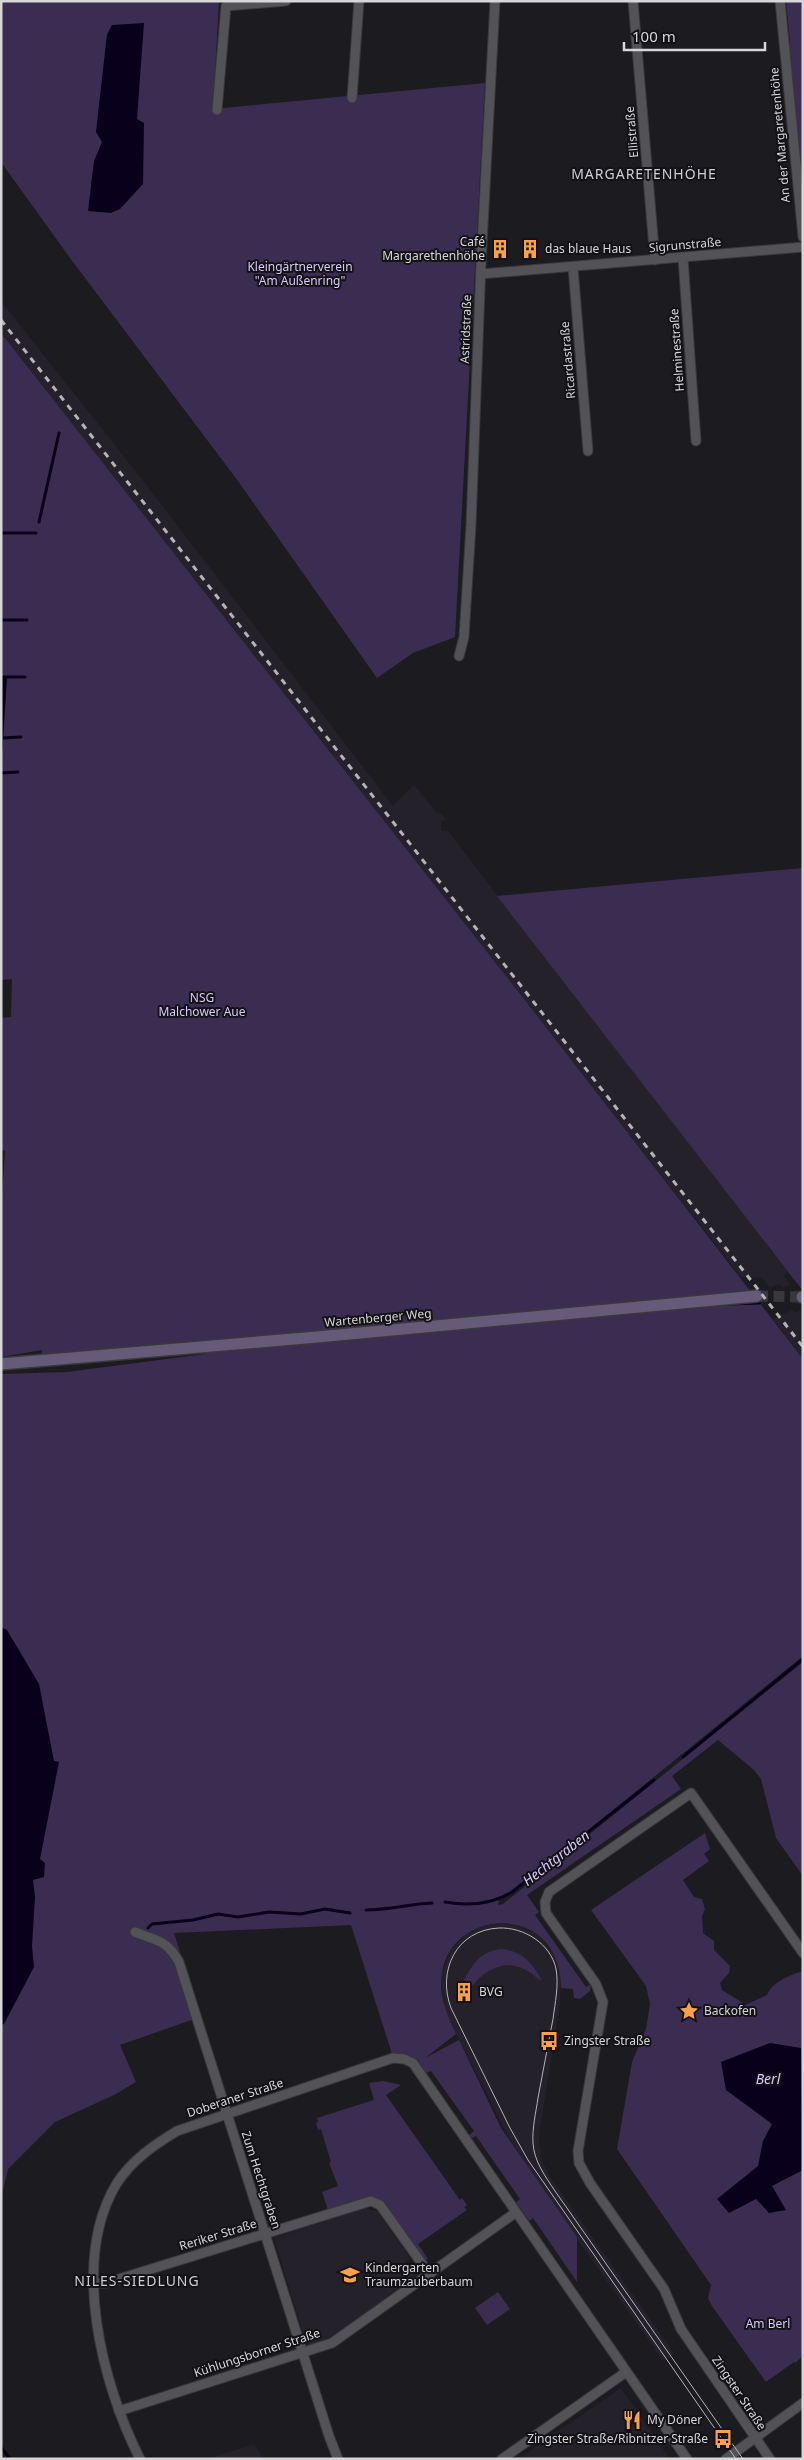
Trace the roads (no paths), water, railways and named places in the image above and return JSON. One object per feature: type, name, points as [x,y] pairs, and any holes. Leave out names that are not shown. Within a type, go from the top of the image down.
[{"type":"main road","name":"Wartenberger Weg","points":[[1,1364],[308,1338],[757,1296]]},
{"type":"street","points":[[217,110],[226,6],[286,1]]},
{"type":"street","points":[[352,98],[359,1]]},
{"type":"street","name":"Astridstraße","points":[[458,656],[464,636],[471,525],[495,1]]},
{"type":"street","name":"Ellistraße","points":[[633,1],[655,260]]},
{"type":"street","name":"An der Margaretenhöhe","points":[[780,1],[803,237]]},
{"type":"street","name":"Sigrunstraße","points":[[481,274],[683,258],[803,246]]},
{"type":"street","name":"Helminestraße","points":[[683,258],[696,441]]},
{"type":"street","name":"Ricardastraße","points":[[573,267],[588,451]]},
{"type":"street","name":"Zingster Straße","points":[[770,2459],[681,2329],[664,2289],[590,2183],[579,2163],[578,2151],[603,2002],[596,1984],[546,1913],[545,1902],[549,1892],[691,1793],[803,1953]]},
{"type":"street","name":"Zum Hechtgraben","points":[[135,1932],[163,1942],[171,1949],[179,1962],[338,2459]]},
{"type":"street","name":"Doberaner Straße","points":[[140,2459],[119,2410],[101,2341],[94,2283],[95,2253],[100,2222],[112,2194],[127,2170],[147,2150],[177,2131],[226,2113],[393,2058],[404,2058],[413,2063],[515,2213]]},
{"type":"street","name":"Reriker Straße","points":[[94,2283],[106,2283],[371,2201],[380,2205],[430,2275]]},
{"type":"street","points":[[515,2213],[687,2459]]},
{"type":"street","name":"Kühlungsborner Straße","points":[[119,2410],[337,2340],[515,2213]]},
{"type":"street","points":[[502,2459],[626,2372]]},
{"type":"street","points":[[726,2459],[803,2403]]},
{"type":"water","points":[[144,23],[137,119],[144,123],[143,184],[120,209],[111,213],[88,211],[94,161],[102,142],[96,132],[107,34],[112,25]]},
{"type":"water","points":[[1,677],[7,677],[1,773]]},
{"type":"water","points":[[1,1627],[7,1630],[39,1684],[54,1761],[59,1762],[40,1859],[45,1863],[44,1877],[33,1880],[35,1897],[32,1946],[34,1967],[4,2024],[1,2025]]},
{"type":"water","name":"Berl","points":[[770,2043],[801,2048],[803,2170],[772,2186],[786,2210],[769,2213],[756,2199],[729,2213],[717,2199],[758,2166],[763,2141],[772,2124],[726,2090],[721,2062]]},
{"type":"waterway","points":[[39,522],[59,433]]},
{"type":"waterway","points":[[1,533],[36,533]]},
{"type":"waterway","points":[[1,620],[27,620]]},
{"type":"waterway","points":[[1,677],[25,677]]},
{"type":"waterway","points":[[1,738],[21,737]]},
{"type":"waterway","points":[[1,773],[18,772]]},
{"type":"waterway","points":[[728,1304],[759,1303]]},
{"type":"waterway","name":"Hechtgraben","points":[[683,1757],[803,1659]]},
{"type":"waterway","name":"Hechtgraben","points":[[445,1902],[462,1904],[480,1903],[512,1892],[654,1780]]},
{"type":"waterway","name":"Hechtgraben","points":[[366,1910],[432,1903]]},
{"type":"waterway","name":"Hechtgraben","points":[[148,1928],[152,1924],[193,1920],[218,1914],[238,1917],[269,1912],[301,1914],[325,1909],[350,1913]]},
{"type":"waterway","points":[[1,2447],[10,2459]]},
{"type":"tunnel","points":[[757,1296],[802,1297]]},
{"type":"tram line","points":[[736,2459],[528,2160],[510,2128],[451,2008],[447,1994],[449,1967],[461,1944],[471,1936],[484,1930],[499,1928],[518,1930],[535,1939],[553,1960],[557,1975],[556,1994],[533,2132],[534,2150],[538,2162],[555,2191],[743,2459]]},
{"type":"railway","points":[[1,320],[803,1347]]},
{"type":"place","name":"Café Margarethenhöhe","points":[[500,249]]},
{"type":"place","name":"das blaue Haus","points":[[530,249]]},
{"type":"place","name":"BVG","points":[[464,1992]]},
{"type":"place","name":"Backofen","points":[[689,2011]]},
{"type":"place","name":"Zingster Straße","points":[[549,2041]]},
{"type":"place","name":"Kindergarten Traumzauberbaum","points":[[350,2275]]},
{"type":"place","name":"My Döner","points":[[632,2420]]},
{"type":"place","name":"Zingster Straße/Ribnitzer Straße","points":[[723,2439]]},
{"type":"district","name":"MARGARETENHÖHE","points":[[644,174]]},
{"type":"district","name":"NILES-SIEDLUNG","points":[[137,2281]]},
{"type":"park label","name":"Kleingärtnerverein \"Am Außenring\"","points":[[300,274]]},
{"type":"park label","name":"NSG Malchower Aue","points":[[202,1005]]},
{"type":"park label","name":"Am Berl","points":[[768,2324]]}]
